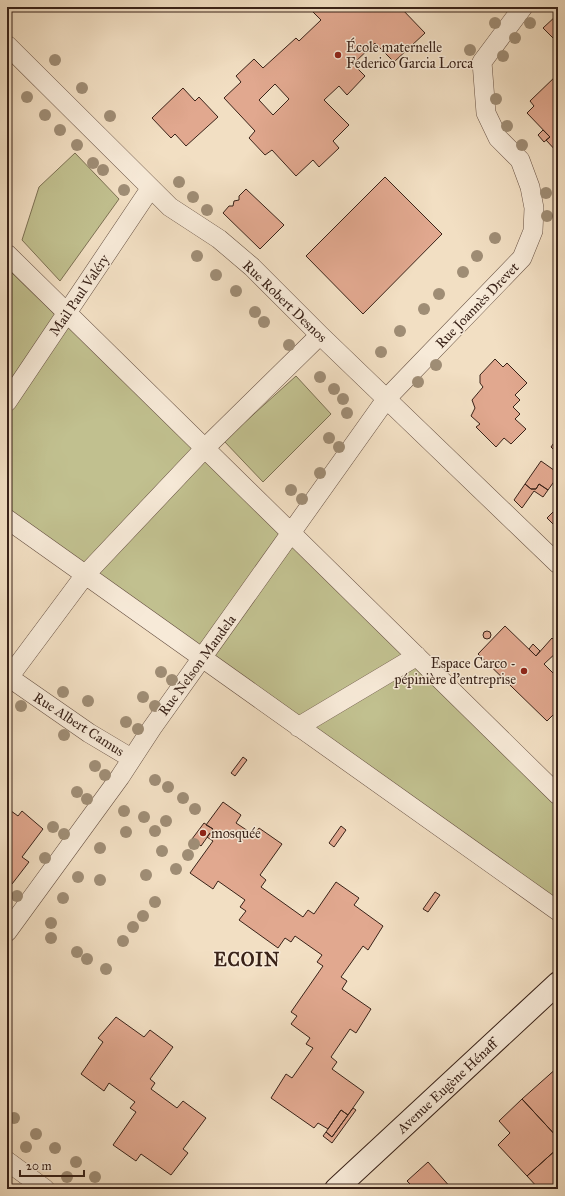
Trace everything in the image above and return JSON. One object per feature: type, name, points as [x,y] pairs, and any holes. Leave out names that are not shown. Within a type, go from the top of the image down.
[{"type":"main road","name":"Avenue Eugène Hénaff","points":[[336,1189],[558,983]]},
{"type":"street","name":"Rue Joannès Drevet","points":[[387,398],[522,258],[533,231],[534,208],[530,187],[520,160],[498,138],[486,112],[482,62],[523,7]]},
{"type":"street","name":"Rue Robert Desnos","points":[[7,45],[150,189],[170,207],[220,239],[252,267],[320,335],[558,564]]},
{"type":"street","name":"Mail Paul Valéry","points":[[7,402],[150,189]]},
{"type":"street","points":[[7,254],[558,795]]},
{"type":"street","points":[[8,676],[85,575],[205,448],[320,335]]},
{"type":"street","name":"Rue Nelson Mandela","points":[[7,932],[120,777],[131,758],[387,398]]},
{"type":"street","points":[[7,519],[558,911]]},
{"type":"street","points":[[298,727],[417,656]]},
{"type":"street","name":"Rue Albert Camus","points":[[8,676],[89,733],[131,758]]},
{"type":"street","points":[[7,1161],[45,1189]]},
{"type":"shaded area","points":[[75,153],[119,199],[60,281],[22,240],[39,187]]},
{"type":"shaded area","points":[[7,268],[558,803],[558,905],[7,511]]},
{"type":"shaded area","points":[[296,376],[331,414],[263,482],[224,441]]},
{"type":"building","points":[[318,7],[400,7],[425,33],[394,62],[375,43],[353,64],[365,76],[347,95],[339,86],[324,100],[349,125],[333,141],[339,148],[319,167],[313,160],[296,176],[272,150],[265,155],[249,138],[255,131],[224,98],[241,82],[236,76],[254,59],[263,68],[296,38],[299,41],[321,20],[313,12]],"holes":[[[275,84],[289,99],[273,115],[259,100]]]},
{"type":"building","points":[[558,12],[558,43],[543,28],[557,15],[556,13]]},
{"type":"building","points":[[558,74],[558,153],[546,140],[550,137],[527,113],[534,106],[530,101]]},
{"type":"building","points":[[183,88],[195,101],[199,97],[218,117],[186,146],[175,134],[171,138],[152,118]]},
{"type":"building","points":[[543,130],[550,137],[544,142],[538,135]]},
{"type":"building","points":[[385,177],[442,234],[363,314],[306,256]]},
{"type":"building","points":[[246,189],[284,225],[260,249],[223,213],[229,206],[233,206],[234,201],[239,200],[239,196]]},
{"type":"building","points":[[495,359],[503,367],[507,363],[527,383],[515,395],[520,400],[513,407],[520,414],[515,419],[526,429],[511,444],[504,438],[496,447],[476,427],[480,424],[471,416],[475,408],[472,400],[483,387],[480,383],[480,375]]},
{"type":"building","points":[[558,437],[558,454],[551,447]]},
{"type":"building","points":[[541,461],[558,473],[558,476],[548,490],[539,484],[536,489],[531,489],[525,484]]},
{"type":"building","points":[[525,484],[531,489],[536,489],[539,484],[548,490],[543,497],[534,491],[522,508],[514,500]]},
{"type":"building","points":[[558,507],[558,529],[547,518]]},
{"type":"building","name":"Espace Carco - pépinière d'entreprise","points":[[505,626],[536,656],[552,638],[558,644],[558,651],[544,664],[558,678],[558,710],[547,721],[478,654]]},
{"type":"building","points":[[487,631],[490,632],[490,638],[487,639],[484,638],[483,635],[484,632]]},
{"type":"building","points":[[533,644],[540,651],[536,656],[529,649]]},
{"type":"building","points":[[243,757],[247,760],[235,776],[231,773]]},
{"type":"building","points":[[223,802],[241,815],[236,823],[254,835],[259,828],[282,844],[260,875],[266,880],[261,887],[303,917],[308,910],[314,914],[336,882],[359,898],[354,905],[383,926],[368,950],[363,946],[341,977],[347,981],[342,989],[371,1009],[356,1033],[350,1029],[331,1057],[337,1062],[332,1069],[364,1092],[348,1115],[341,1110],[328,1129],[318,1123],[314,1128],[271,1098],[286,1074],[292,1078],[313,1048],[306,1044],[310,1038],[291,1024],[297,1016],[291,1012],[323,966],[317,962],[322,955],[295,936],[291,942],[285,938],[278,948],[239,920],[246,911],[240,907],[245,900],[218,881],[213,889],[190,873],[213,841],[207,837],[213,829],[206,825]]},
{"type":"building","points":[[7,808],[18,816],[22,811],[43,829],[22,857],[29,862],[12,884],[7,881]]},
{"type":"building","name":"mosquée","points":[[204,823],[213,829],[201,846],[192,839]]},
{"type":"building","points":[[341,826],[346,830],[334,847],[329,843]]},
{"type":"building","points":[[435,892],[440,895],[428,912],[423,909]]},
{"type":"building","points":[[116,1017],[144,1037],[150,1030],[173,1047],[150,1079],[155,1083],[151,1089],[177,1108],[183,1101],[206,1118],[183,1149],[188,1153],[171,1175],[141,1154],[136,1161],[113,1145],[136,1112],[130,1108],[135,1102],[109,1083],[104,1091],[81,1074],[103,1042],[98,1038]]},
{"type":"building","points":[[558,1067],[558,1138],[522,1099]]},
{"type":"building","points":[[522,1099],[558,1138],[558,1148],[527,1176],[498,1145],[510,1133],[499,1121]]},
{"type":"building","points":[[353,1108],[356,1110],[332,1143],[323,1136],[326,1132],[332,1137]]},
{"type":"building","points":[[341,1110],[348,1115],[332,1137],[326,1132]]},
{"type":"building","points":[[558,1148],[558,1189],[539,1189],[527,1176]]},
{"type":"building","points":[[428,1162],[452,1189],[415,1189],[407,1181]]},
{"type":"place","name":"École maternelle Federico Garcia Lorca","points":[[338,55]]},
{"type":"place","name":"Espace Carco - pépinière d'entreprise","points":[[524,671]]},
{"type":"place","name":"mosquée","points":[[203,833]]},
{"type":"district","name":"ECOIN","points":[[247,960]]}]
